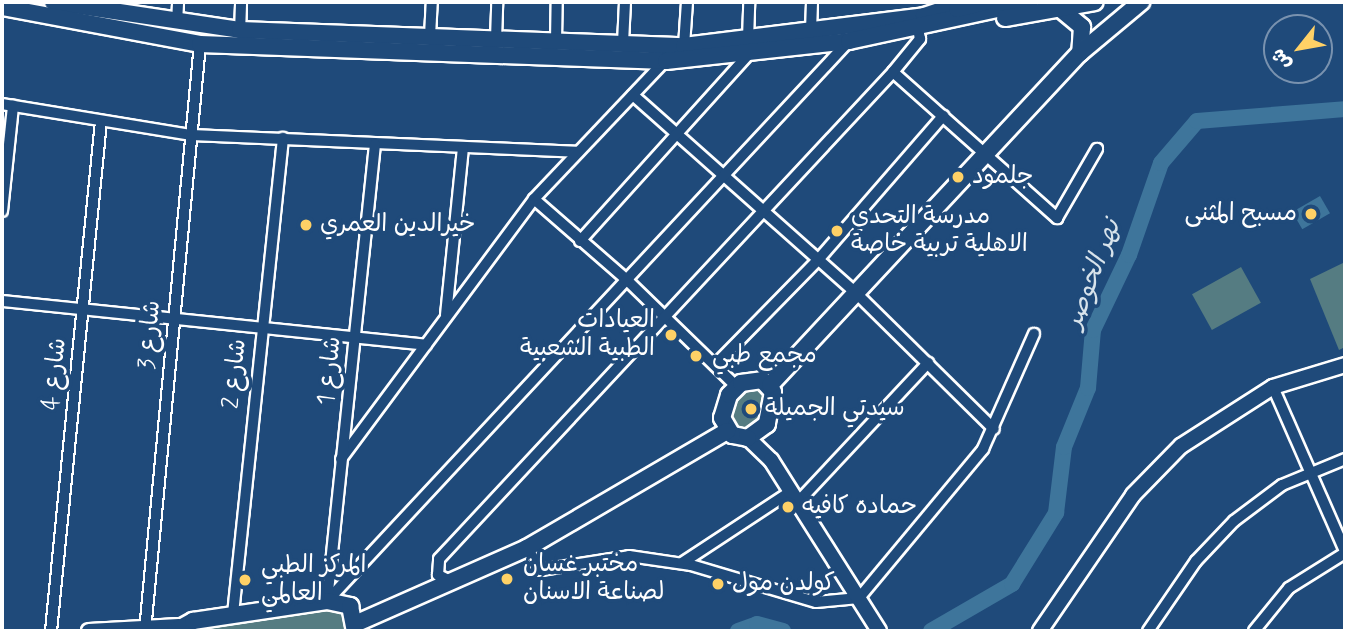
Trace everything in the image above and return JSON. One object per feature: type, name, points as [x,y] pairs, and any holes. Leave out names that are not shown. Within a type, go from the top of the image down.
[{"type":"main road","points":[[53,2],[111,7],[239,37],[666,61],[749,46],[811,31],[922,24],[1031,6]]},
{"type":"main road","points":[[922,24],[966,2]]},
{"type":"main road","points":[[922,24],[985,2]]},
{"type":"main road","points":[[2,6],[200,44],[239,37],[430,36],[749,46],[849,40],[1006,8],[1095,2]]},
{"type":"main road","points":[[770,385],[1080,53],[1141,2]]},
{"type":"main road","points":[[1057,6],[1082,27],[1080,53]]},
{"type":"main road","points":[[727,431],[722,414],[736,386],[757,379],[770,385]]},
{"type":"main road","points":[[177,629],[233,614],[327,601],[350,606],[356,627],[527,548],[727,431],[748,438],[767,424],[774,401],[770,385]]},
{"type":"street","points":[[177,23],[178,2]]},
{"type":"street","points":[[239,37],[241,2]]},
{"type":"street","points":[[430,36],[432,2]]},
{"type":"street","points":[[496,39],[497,2]]},
{"type":"street","points":[[556,41],[557,2]]},
{"type":"street","points":[[623,43],[625,2]]},
{"type":"street","points":[[684,46],[687,2]]},
{"type":"street","points":[[580,241],[676,134],[749,46],[749,2]]},
{"type":"street","points":[[811,31],[812,2]]},
{"type":"street","points":[[452,582],[438,575],[439,559],[664,314],[893,72],[920,39],[922,24]]},
{"type":"street","points":[[327,601],[629,282],[723,175],[849,40]]},
{"type":"street","name":"شارع 3","points":[[145,630],[200,44]]},
{"type":"street","points":[[341,459],[534,200],[666,61]]},
{"type":"street","points":[[893,72],[1057,218],[1097,149]]},
{"type":"street","points":[[633,95],[857,294],[994,429]]},
{"type":"street","points":[[2,211],[7,105],[191,135],[577,152]]},
{"type":"street","points":[[716,364],[818,260],[943,116]]},
{"type":"street","name":"شارع 4","points":[[51,631],[101,121]]},
{"type":"street","name":"شارع 2","points":[[233,614],[283,138]]},
{"type":"street","name":"شارع 1","points":[[327,601],[375,145]]},
{"type":"street","points":[[446,317],[463,148]]},
{"type":"street","points":[[534,200],[664,314],[736,386]]},
{"type":"street","points":[[2,301],[426,345]]},
{"type":"street","points":[[861,601],[994,429],[1034,334]]},
{"type":"street","points":[[682,563],[794,497],[928,363]]},
{"type":"street","points":[[1040,631],[1151,474],[1213,422],[1273,387],[1345,365]]},
{"type":"street","points":[[1254,631],[1289,589],[1345,552],[1273,387]]},
{"type":"street","points":[[767,424],[771,460]]},
{"type":"street","points":[[748,438],[771,460],[879,631]]},
{"type":"street","points":[[1149,631],[1211,543],[1257,501],[1309,471],[1345,459]]},
{"type":"street","points":[[527,548],[541,570],[629,556],[682,563],[816,602],[861,601]]},
{"type":"street","points":[[89,631],[177,629]]},
{"type":"green space","points":[[1345,262],[1345,347],[1339,350],[1310,279]]},
{"type":"green space","points":[[1241,267],[1261,303],[1212,330],[1192,294]]},
{"type":"green space","points":[[746,389],[762,389],[768,398],[761,426],[743,434],[729,421],[735,397]]},
{"type":"green space","points":[[329,606],[346,613],[347,631],[188,631]]},
{"type":"water","name":"مسبح المثنى","points":[[1320,196],[1330,213],[1302,229],[1292,212]]},
{"type":"waterway","name":"نهر الخوصر","points":[[931,631],[1012,584],[1056,513],[1064,447],[1088,388],[1093,330],[1129,255],[1161,163],[1197,121],[1345,109]]},
{"type":"waterway","name":"نهر الخوصر","points":[[738,631],[757,624],[783,631]]},
{"type":"place","name":"جلمود","points":[[958,177]]},
{"type":"place","name":"مسبح المثنى","points":[[1311,214]]},
{"type":"place","name":"خيرالدين العمري","points":[[306,225]]},
{"type":"place","name":"مدرسة التحدي الاهلية تربية خاصة","points":[[837,231]]},
{"type":"place","name":"العيادات الطبية الشعبية","points":[[671,335]]},
{"type":"place","name":"مجمع طبي","points":[[696,356]]},
{"type":"place","name":"سيدتي الجميلة","points":[[751,409]]},
{"type":"place","name":"حماده كافيه","points":[[788,507]]},
{"type":"place","name":"مختبر غسان لصناعة الاسنان","points":[[507,579]]},
{"type":"place","name":"المركز الطبي العالمي","points":[[245,580]]},
{"type":"place","name":"كولدن مول","points":[[718,584]]}]
